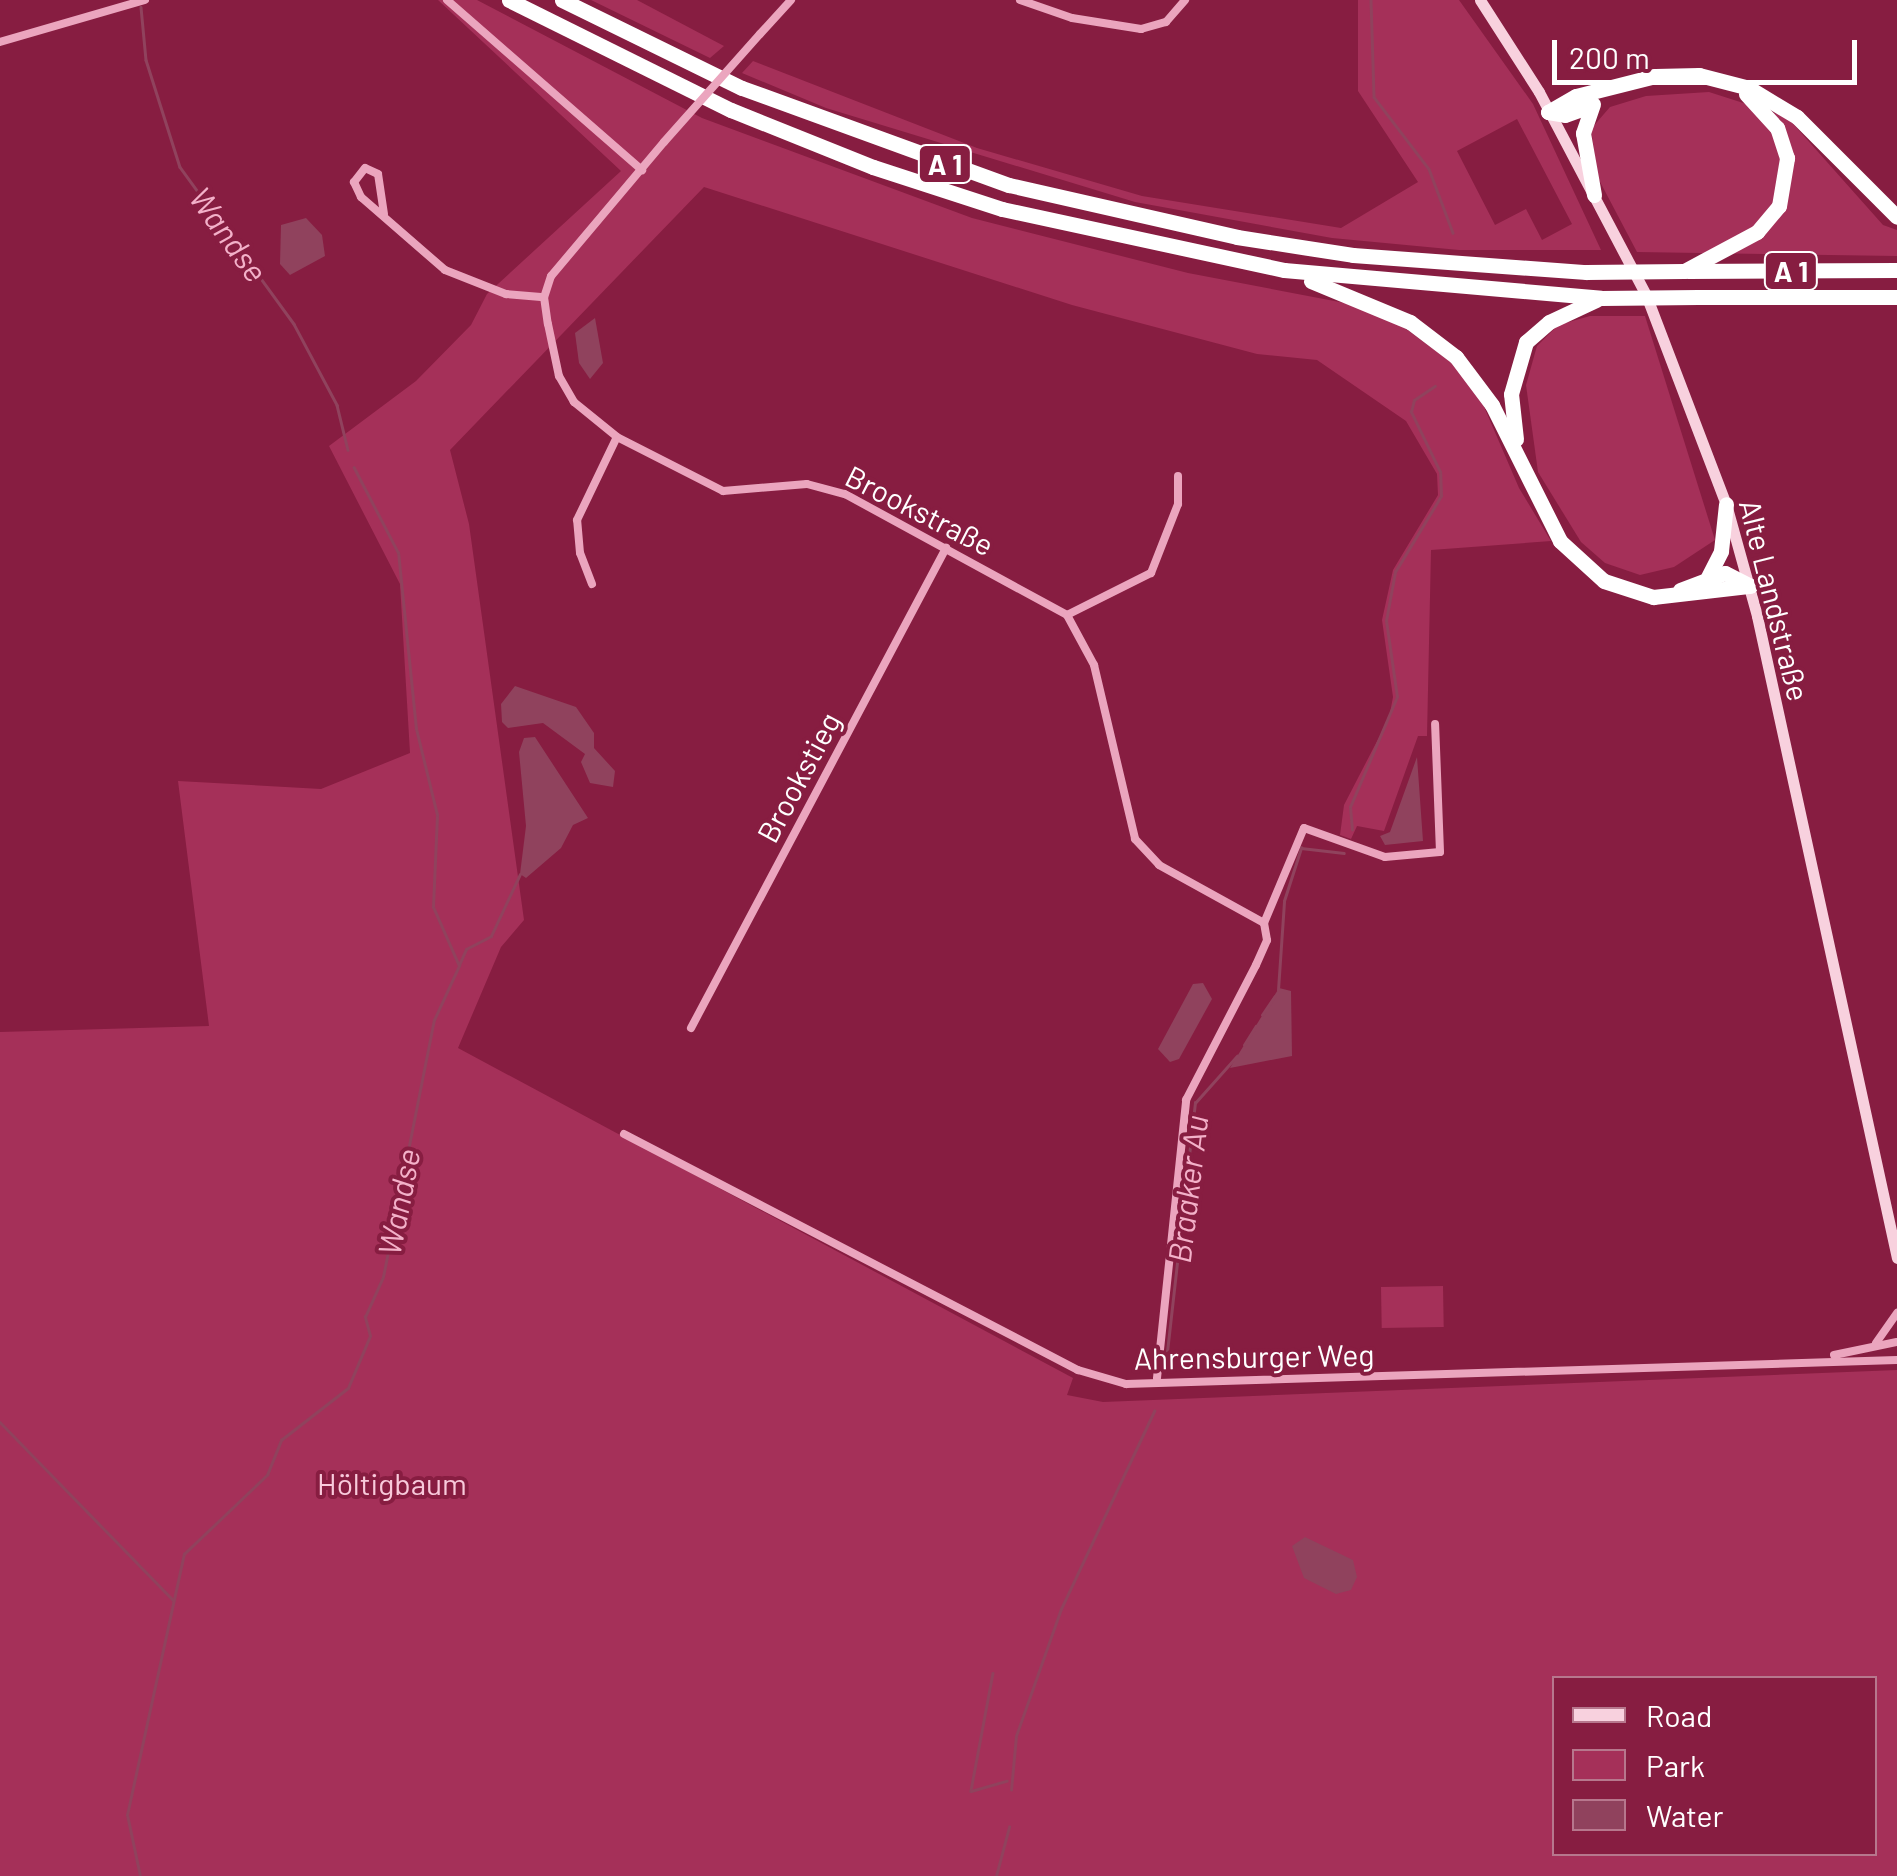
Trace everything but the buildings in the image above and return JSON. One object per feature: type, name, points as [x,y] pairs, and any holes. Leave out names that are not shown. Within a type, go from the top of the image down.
[{"type":"highway","name":"A 1","points":[[508,0],[609,54],[873,168],[1131,242],[1284,270],[1601,298],[1897,297]]},
{"type":"highway","name":"A 1","points":[[562,0],[742,88],[1009,185],[1237,238],[1352,255],[1586,272],[1897,270]]},
{"type":"highway","points":[[1548,112],[1620,84],[1679,74],[1730,82],[1798,117],[1897,217]]},
{"type":"highway","points":[[1684,271],[1757,232],[1779,206],[1786,180],[1777,128],[1730,82]]},
{"type":"highway","points":[[1548,112],[1565,115],[1592,104],[1620,84]]},
{"type":"highway","points":[[1592,104],[1583,133],[1594,195]]},
{"type":"highway","points":[[1284,270],[1410,322],[1456,357],[1492,405],[1527,487],[1560,541],[1604,581],[1638,596],[1750,586]]},
{"type":"highway","points":[[1527,487],[1513,426],[1518,358],[1549,322],[1601,298]]},
{"type":"highway","points":[[1708,576],[1721,551],[1726,504]]},
{"type":"highway","points":[[1668,596],[1708,576],[1728,574],[1750,586]]},
{"type":"main road","name":"Alte Landstraße","points":[[1480,0],[1594,195],[1665,338],[1726,504],[1750,586],[1897,1258]]},
{"type":"street","points":[[0,42],[145,0]]},
{"type":"street","points":[[447,0],[642,170]]},
{"type":"street","points":[[384,214],[378,174],[364,168],[356,174],[356,188],[384,214],[466,282],[544,296],[558,264],[791,0]]},
{"type":"street","points":[[1020,0],[1072,18],[1141,29],[1166,22],[1185,0]]},
{"type":"street","name":"Brookstraße","points":[[544,296],[554,359],[567,392],[617,437],[723,491],[807,484],[833,489],[1067,615]]},
{"type":"street","points":[[592,584],[580,553],[578,520],[617,437]]},
{"type":"street","points":[[1178,476],[1178,504],[1151,573],[1067,615],[1094,666],[1135,839],[1159,864],[1264,924]]},
{"type":"street","name":"Brookstieg","points":[[691,1028],[946,548]]},
{"type":"street","points":[[1157,1378],[1186,1100],[1267,940],[1264,924],[1304,828],[1385,857],[1440,852],[1435,724]]},
{"type":"street","name":"Ahrensburger Weg","points":[[624,1134],[1078,1370],[1126,1384],[1157,1378],[1197,1382],[1825,1358],[1897,1360]]},
{"type":"street","points":[[1872,1345],[1897,1313]]},
{"type":"street","name":"Ahrensburger Weg","points":[[1825,1358],[1897,1342]]},
{"type":"green space","name":"Höltigbaum","points":[[438,0],[477,0],[702,118],[972,218],[1188,273],[1350,304],[1402,326],[1452,363],[1482,402],[1519,488],[1551,541],[1431,550],[1427,736],[1418,736],[1384,831],[1357,826],[1351,839],[1340,835],[1344,805],[1389,718],[1393,697],[1382,620],[1393,570],[1438,495],[1437,474],[1406,421],[1317,360],[1257,354],[1072,305],[704,187],[450,450],[469,524],[524,920],[501,947],[458,1048],[1073,1378],[1067,1395],[1103,1402],[1897,1370],[1897,1876],[0,1876],[0,1032],[209,1026],[178,781],[321,789],[410,753],[400,584],[329,446],[416,381],[471,325],[487,294],[621,171]]},
{"type":"green space","points":[[591,0],[637,0],[724,46],[710,58]]},
{"type":"green space","points":[[1358,0],[1459,0],[1533,104],[1601,250],[1459,250],[1332,238],[1135,202],[826,108],[742,73],[753,61],[977,148],[1142,196],[1341,228],[1418,182],[1358,91]],"holes":[[[1517,119],[1572,224],[1542,240],[1526,209],[1495,225],[1457,151]]]},
{"type":"green space","points":[[1709,92],[1787,117],[1883,225],[1897,230],[1897,256],[1637,252],[1598,178],[1591,129],[1610,107],[1646,96]]},
{"type":"green space","points":[[1590,316],[1645,316],[1715,540],[1674,567],[1640,575],[1605,563],[1581,542],[1538,472],[1526,385],[1537,346],[1558,325]]},
{"type":"green space","points":[[1443,1286],[1444,1327],[1382,1328],[1381,1287]]},
{"type":"water","points":[[306,218],[322,235],[325,256],[290,275],[280,264],[281,225]]},
{"type":"water","points":[[595,318],[603,363],[590,379],[579,363],[575,333]]},
{"type":"water","points":[[515,686],[576,707],[594,733],[594,748],[615,771],[613,787],[590,783],[581,762],[585,754],[543,723],[508,728],[502,722],[501,704]]},
{"type":"water","points":[[535,737],[588,818],[573,825],[561,848],[526,878],[520,874],[526,826],[519,752],[524,738]]},
{"type":"water","points":[[1417,757],[1423,841],[1385,845],[1380,836],[1390,832]]},
{"type":"water","points":[[1203,983],[1212,999],[1179,1059],[1170,1062],[1158,1049],[1193,984]]},
{"type":"water","points":[[1279,988],[1291,991],[1292,1056],[1230,1068]]},
{"type":"water","points":[[1305,1537],[1353,1560],[1357,1577],[1351,1590],[1336,1594],[1304,1578],[1292,1546]]},
{"type":"waterway","name":"Braaker Au","points":[[1371,0],[1374,97],[1429,169],[1453,233]]},
{"type":"waterway","name":"Wandse","points":[[141,7],[146,60],[180,167],[294,324],[337,405],[348,450]]},
{"type":"waterway","name":"Braaker Au","points":[[1352,830],[1350,807],[1397,697],[1386,621],[1395,572],[1441,496],[1440,472],[1411,412],[1414,400],[1435,386]]},
{"type":"waterway","name":"Wandse","points":[[140,1876],[127,1815],[184,1554],[267,1475],[281,1440],[348,1388],[370,1336],[365,1317],[383,1277],[434,1020],[459,966],[433,907],[437,815],[416,729],[398,553],[354,468]]},
{"type":"waterway","name":"Braaker Au","points":[[1278,990],[1284,901],[1301,848],[1344,853]]},
{"type":"waterway","points":[[459,965],[466,949],[491,936],[520,874]]},
{"type":"waterway","name":"Braaker Au","points":[[1262,1015],[1274,997]]},
{"type":"waterway","name":"Braaker Au","points":[[1244,1045],[1256,1026]]},
{"type":"waterway","name":"Braaker Au","points":[[1166,1361],[1195,1103],[1237,1056]]},
{"type":"waterway","name":"Braaker Au","points":[[1011,1790],[1016,1736],[1061,1609],[1154,1411]]},
{"type":"waterway","points":[[0,1422],[173,1600]]},
{"type":"waterway","points":[[993,1673],[971,1791],[1007,1781]]},
{"type":"waterway","name":"Braaker Au","points":[[996,1876],[1009,1827]]}]
